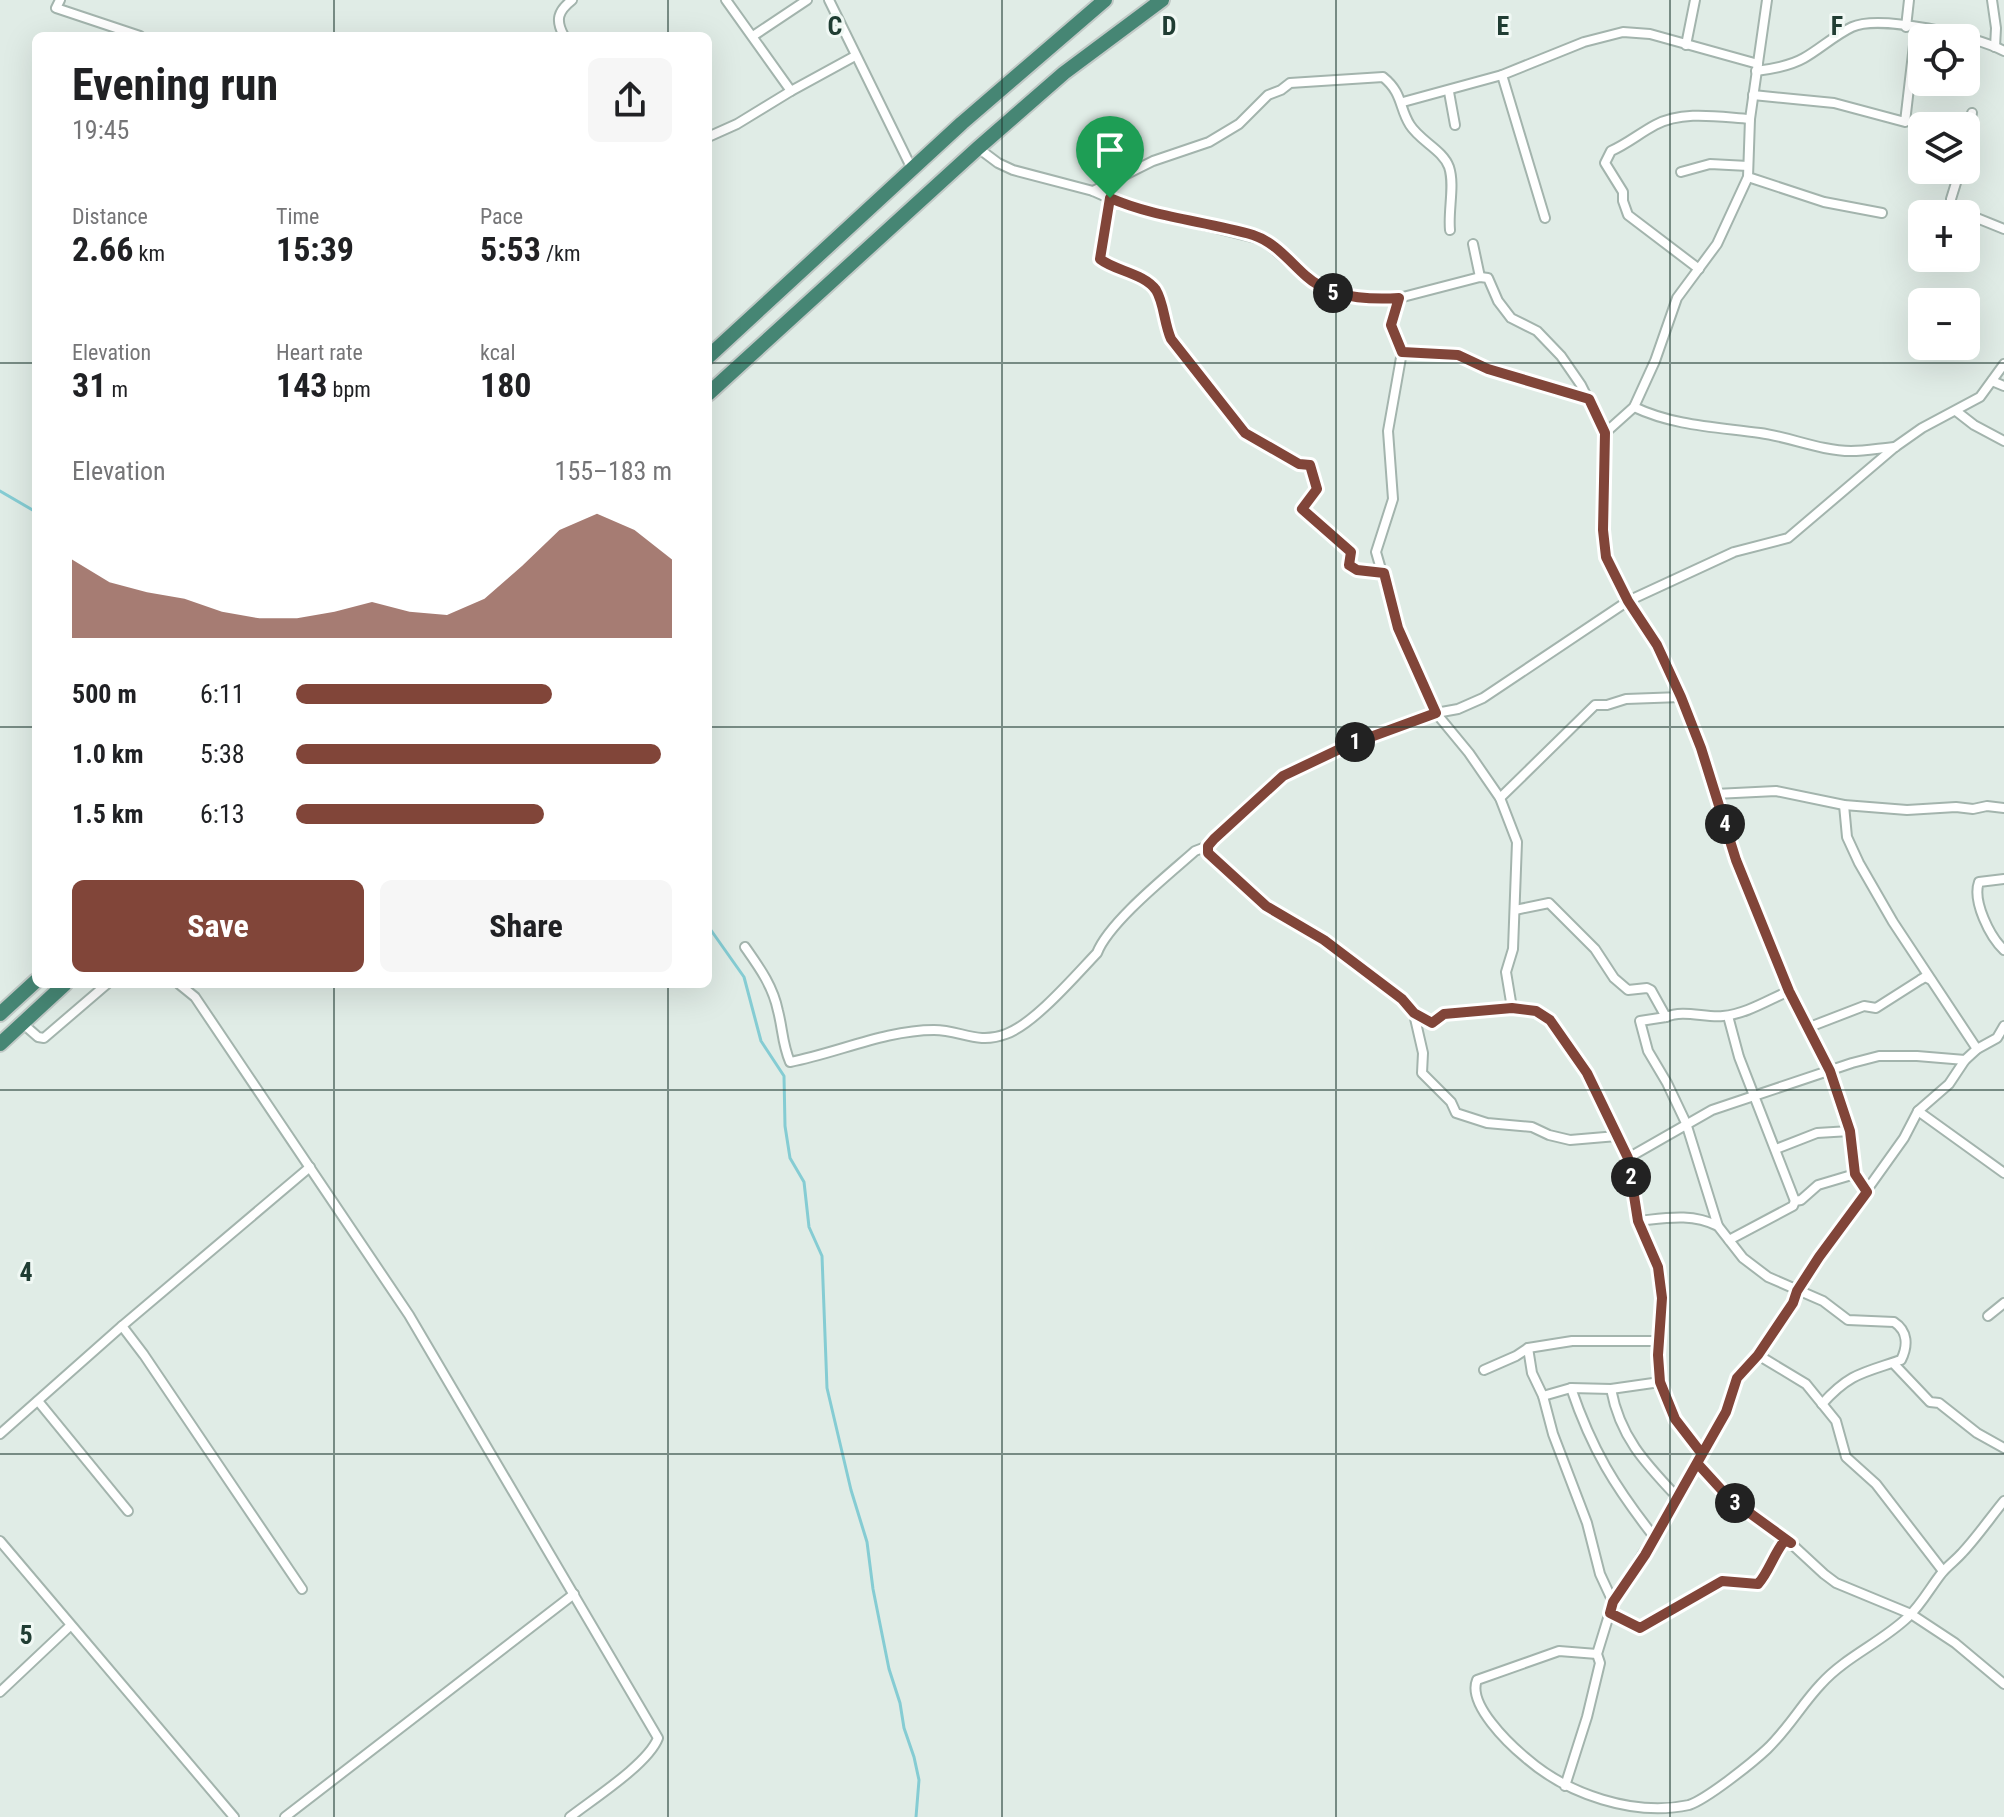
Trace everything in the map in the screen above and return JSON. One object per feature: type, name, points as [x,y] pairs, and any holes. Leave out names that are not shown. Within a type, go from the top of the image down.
[{"type":"highway","points":[[712,353],[912,169],[1105,0]]},
{"type":"highway","points":[[712,390],[1064,73],[1162,0]]},
{"type":"highway","points":[[0,1014],[32,985]]},
{"type":"highway","points":[[0,1044],[61,988]]},
{"type":"street","points":[[47,0],[130,32]]},
{"type":"street","points":[[562,32],[558,16],[572,0]]},
{"type":"street","points":[[726,0],[791,91]]},
{"type":"street","points":[[753,36],[807,0]]},
{"type":"street","points":[[829,0],[912,169]]},
{"type":"street","points":[[1686,45],[1695,0]]},
{"type":"street","points":[[1605,433],[1634,407],[1655,361],[1677,298],[1717,244],[1748,177],[1750,119],[1767,0]]},
{"type":"street","points":[[1909,0],[1911,24]]},
{"type":"street","points":[[1980,42],[2000,49],[1992,0]]},
{"type":"street","points":[[1403,102],[1449,92],[1502,75],[1584,42],[1623,32],[1650,34],[1757,67],[1802,59],[1853,26],[1869,24],[1908,28]]},
{"type":"street","points":[[712,135],[855,56]]},
{"type":"street","points":[[1502,75],[1545,218]]},
{"type":"street","points":[[1753,95],[1834,103],[1905,122],[1908,75]]},
{"type":"street","points":[[1093,191],[1153,161],[1209,142],[1239,124],[1268,95],[1290,83],[1383,77],[1403,102],[1410,124],[1425,143],[1443,156],[1448,166],[1451,178],[1450,230]]},
{"type":"street","points":[[1449,92],[1455,125]]},
{"type":"street","points":[[1699,269],[1628,215],[1623,192],[1605,163],[1611,151],[1656,124],[1673,118],[1750,119]]},
{"type":"street","points":[[978,148],[1013,170],[1093,191],[1159,214],[1264,240],[1309,280],[1332,293],[1373,300],[1399,298],[1480,277],[1488,278],[1498,301],[1511,318],[1527,324],[1553,348],[1589,399],[1605,433],[1603,530],[1606,557],[1628,601],[1657,645],[1681,697],[1736,860],[1789,991],[1830,1071],[1850,1131],[1855,1174],[1867,1192]]},
{"type":"street","points":[[1681,172],[1710,164],[1748,166]]},
{"type":"street","points":[[1748,177],[1824,202],[1882,213]]},
{"type":"street","points":[[1956,184],[1952,208],[2004,229]]},
{"type":"street","points":[[1110,198],[1100,259],[1153,286],[1171,339],[1245,433],[1299,464],[1310,465],[1317,489],[1302,509],[1351,552],[1349,565],[1357,570],[1384,573]]},
{"type":"street","points":[[1473,244],[1480,277]]},
{"type":"street","points":[[1399,298],[1391,325],[1402,352],[1388,431],[1393,499],[1376,552],[1398,628],[1436,713],[1500,798],[1517,842],[1515,910]]},
{"type":"street","points":[[1511,318],[1523,313]]},
{"type":"street","points":[[1402,352],[1458,355],[1488,369],[1589,399]]},
{"type":"street","points":[[745,947],[768,981],[779,1011],[782,1042],[790,1062],[823,1056],[886,1037],[935,1030],[979,1040],[1004,1035],[1024,1025],[1097,953],[1102,940],[1128,912],[1195,851],[1208,846],[1283,776],[1346,746],[1483,698],[1628,601],[1734,552],[1788,538],[1895,447],[1922,428],[1980,397],[2004,364]]},
{"type":"street","points":[[1992,381],[2004,386]]},
{"type":"street","points":[[1634,407],[1651,415],[1690,424],[1760,433],[1851,451],[1895,447]]},
{"type":"street","points":[[1956,411],[2004,441]]},
{"type":"street","points":[[1500,798],[1595,705],[1626,699],[1681,697]]},
{"type":"street","points":[[1715,794],[1776,791],[1844,805],[1907,810],[2004,808]]},
{"type":"street","points":[[1844,805],[1847,837],[1859,863],[1977,1049]]},
{"type":"street","points":[[1208,846],[1208,853],[1266,906],[1324,940],[1402,999],[1414,1013],[1432,1023],[1444,1014],[1512,1008],[1536,1011],[1550,1020],[1587,1073],[1628,1158],[1638,1221],[1658,1267],[1661,1283],[1660,1382],[1675,1419],[1700,1459],[1729,1498],[1791,1543],[1836,1583],[1911,1614],[1955,1643],[2004,1684]]},
{"type":"street","points":[[1512,1008],[1506,972],[1513,949],[1516,875]]},
{"type":"street","points":[[2004,879],[1979,882],[1977,889],[1989,927],[1997,944],[2004,950]]},
{"type":"street","points":[[1514,900],[1515,910]]},
{"type":"street","points":[[1515,910],[1549,903],[1595,949],[1614,978],[1628,990],[1651,990],[1666,1017]]},
{"type":"street","points":[[1807,1028],[1864,1006],[1876,1008],[1925,977],[1931,980]]},
{"type":"street","points":[[22,1023],[38,1037],[44,1038],[102,988]]},
{"type":"street","points":[[184,988],[195,997],[409,1315],[658,1738],[654,1748],[639,1763],[570,1817]]},
{"type":"street","points":[[1789,991],[1728,1016],[1674,1013],[1640,1021],[1648,1051],[1686,1123],[1718,1226],[1729,1240],[1751,1265],[1768,1277],[1823,1301],[1848,1320],[1874,1319],[1897,1323],[1904,1331],[1906,1350],[1901,1360],[1857,1373],[1835,1389],[1822,1404]]},
{"type":"street","points":[[1414,1013],[1423,1053],[1422,1073],[1451,1102],[1456,1113],[1487,1123],[1532,1127],[1570,1140],[1617,1136]]},
{"type":"street","points":[[1728,1016],[1739,1057],[1795,1201],[1793,1206],[1729,1240]]},
{"type":"street","points":[[1565,1786],[1587,1717],[1600,1663],[1597,1654],[1613,1602],[1655,1538],[1700,1459],[1726,1412],[1737,1378],[1758,1355],[1840,1225],[1904,1138],[1918,1111],[1949,1084],[1965,1060],[1977,1049],[2001,1040],[2004,1026]]},
{"type":"street","points":[[1628,1158],[1712,1110],[1879,1056],[1965,1060]]},
{"type":"street","points":[[1918,1111],[2004,1173]]},
{"type":"street","points":[[1776,1149],[1817,1133],[1850,1131]]},
{"type":"street","points":[[0,1434],[310,1167]]},
{"type":"street","points":[[1795,1201],[1801,1200],[1818,1185],[1855,1174]]},
{"type":"street","points":[[1638,1221],[1687,1216],[1702,1218],[1718,1226]]},
{"type":"street","points":[[1988,1316],[2004,1303]]},
{"type":"street","points":[[122,1326],[302,1589]]},
{"type":"street","points":[[1484,1370],[1528,1348],[1572,1341],[1659,1341]]},
{"type":"street","points":[[1528,1348],[1532,1373],[1543,1396],[1553,1434],[1587,1523],[1600,1574],[1613,1602]]},
{"type":"street","points":[[1758,1355],[1801,1379],[1840,1430],[1846,1457],[1876,1484],[1943,1571]]},
{"type":"street","points":[[1893,1363],[1930,1402],[1939,1403],[1977,1433],[2004,1448]]},
{"type":"street","points":[[1543,1396],[1571,1388],[1611,1389],[1660,1382]]},
{"type":"street","points":[[1571,1388],[1580,1417],[1604,1468],[1655,1538]]},
{"type":"street","points":[[1611,1389],[1614,1406],[1631,1444],[1678,1498]]},
{"type":"street","points":[[38,1401],[128,1511]]},
{"type":"street","points":[[1597,1654],[1559,1651],[1477,1680],[1474,1684],[1483,1710],[1498,1731],[1527,1759],[1565,1786],[1629,1808],[1649,1810],[1691,1805],[1739,1773],[1787,1728],[1823,1682],[1888,1635],[1911,1614],[1943,1571],[1962,1554],[2004,1501]]},
{"type":"street","points":[[1610,1613],[1640,1628],[1722,1581],[1758,1584],[1772,1565],[1782,1543],[1785,1540],[1791,1543]]},
{"type":"street","points":[[0,1541],[234,1817]]},
{"type":"street","points":[[285,1817],[574,1594]]},
{"type":"street","points":[[0,1692],[70,1626]]},
{"type":"waterway","points":[[0,491],[32,510]]},
{"type":"waterway","points":[[712,932],[744,977],[761,1041],[784,1076],[785,1126],[790,1158],[804,1182],[809,1227],[822,1256],[827,1388],[851,1490],[867,1542],[889,1669],[919,1780],[916,1817]]},
{"type":"route","points":[[1110,198],[1127,206],[1253,235],[1277,249],[1309,280],[1332,293],[1373,300],[1399,298],[1391,325],[1402,352],[1458,355],[1488,369],[1589,399],[1605,433],[1603,530],[1606,557],[1628,601],[1657,645],[1681,697],[1701,748],[1736,860],[1789,991],[1830,1071],[1850,1131],[1855,1174],[1867,1192],[1840,1225],[1758,1355],[1737,1378],[1726,1412],[1697,1463],[1729,1498],[1791,1543],[1785,1540],[1782,1543],[1772,1565],[1758,1584],[1722,1581],[1640,1628],[1610,1613],[1613,1602],[1645,1555],[1702,1454],[1675,1419],[1660,1382],[1661,1283],[1658,1267],[1638,1221],[1628,1158],[1587,1073],[1564,1038],[1550,1020],[1536,1011],[1512,1008],[1444,1014],[1432,1023],[1414,1013],[1402,999],[1324,940],[1266,906],[1208,853],[1208,846],[1214,839],[1283,776],[1346,746],[1436,713],[1398,628],[1384,573],[1357,570],[1349,565],[1351,552],[1302,509],[1317,489],[1310,465],[1299,464],[1245,433],[1171,339],[1153,286],[1100,259],[1110,198]]}]
